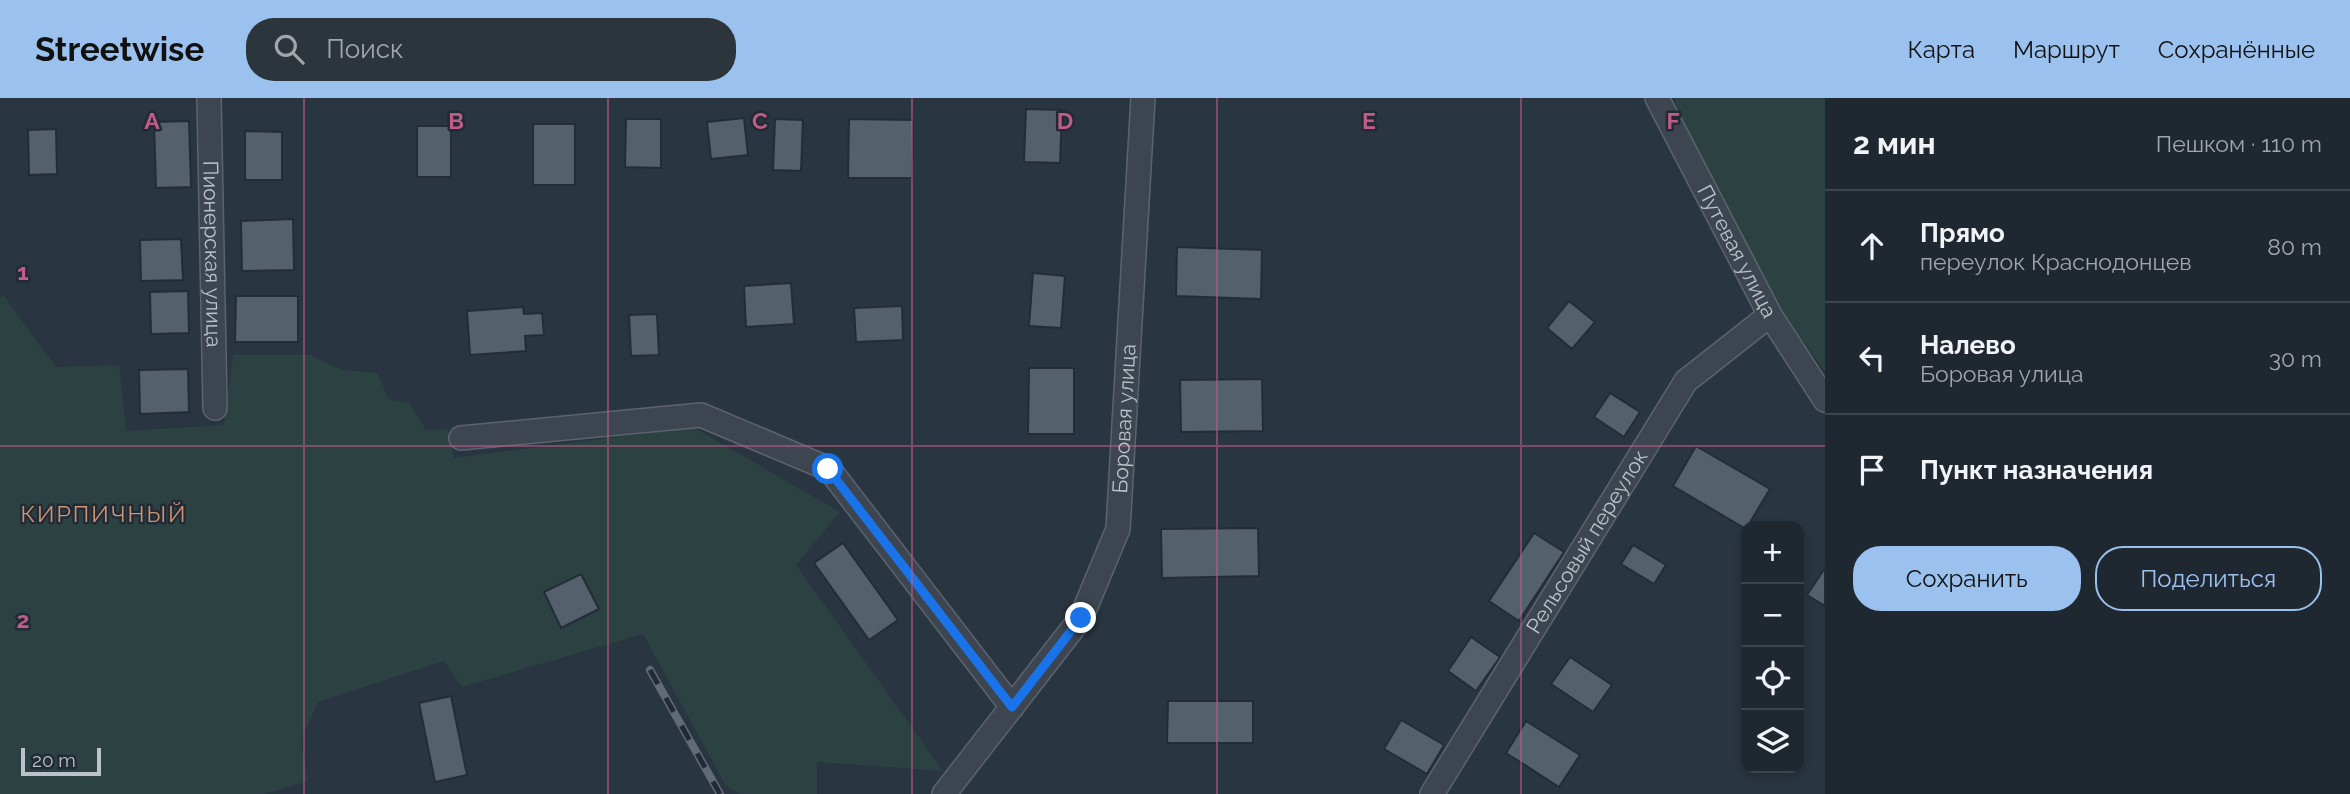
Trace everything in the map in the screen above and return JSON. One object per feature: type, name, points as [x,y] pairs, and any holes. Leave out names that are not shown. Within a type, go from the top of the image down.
[{"type":"street","name":"Пионерская улица","points":[[209,98],[215,408]]},
{"type":"street","name":"Боровая улица","points":[[944,794],[1081,618],[1118,529],[1143,98]]},
{"type":"street","name":"Путевая улица","points":[[1657,98],[1770,315],[1825,400]]},
{"type":"street","name":"Рельсовый переулок","points":[[1432,794],[1686,382],[1770,315]]},
{"type":"street","points":[[461,438],[701,415],[828,469],[1012,707]]},
{"type":"green space","points":[[1674,98],[1825,98],[1825,372],[1776,302],[1687,132]]},
{"type":"green space","points":[[4,296],[56,367],[119,365],[126,431],[224,425],[233,355],[310,355],[342,370],[378,373],[388,399],[409,403],[426,430],[448,429],[454,458],[693,427],[840,512],[796,565],[943,771],[817,762],[817,794],[740,794],[726,786],[643,634],[462,687],[444,661],[318,702],[301,740],[308,781],[265,794],[0,794],[0,297]]},
{"type":"building","points":[[1026,109],[1062,110],[1060,163],[1024,162]]},
{"type":"building","points":[[744,118],[748,155],[711,159],[707,122]]},
{"type":"building","points":[[626,119],[661,119],[661,168],[625,167]]},
{"type":"building","points":[[775,119],[803,120],[801,171],[773,170]]},
{"type":"building","points":[[849,119],[913,120],[912,178],[848,178]]},
{"type":"building","points":[[189,121],[191,187],[156,188],[154,122]]},
{"type":"building","points":[[533,124],[575,124],[575,185],[533,185]]},
{"type":"building","points":[[417,126],[451,126],[451,177],[417,177]]},
{"type":"building","points":[[56,129],[57,174],[29,175],[28,130]]},
{"type":"building","points":[[245,131],[282,132],[282,180],[245,180]]},
{"type":"building","points":[[293,219],[294,270],[242,271],[241,221]]},
{"type":"building","points":[[181,239],[183,280],[141,281],[140,240]]},
{"type":"building","points":[[1177,247],[1262,250],[1261,299],[1176,296]]},
{"type":"building","points":[[1033,273],[1065,276],[1061,328],[1029,326]]},
{"type":"building","points":[[791,283],[794,324],[746,327],[744,286]]},
{"type":"building","points":[[188,291],[189,333],[151,334],[150,292]]},
{"type":"building","points":[[236,296],[298,296],[298,342],[235,342]]},
{"type":"building","points":[[1569,301],[1595,322],[1572,349],[1547,328]]},
{"type":"building","points":[[902,306],[903,340],[856,342],[854,308]]},
{"type":"building","points":[[523,307],[524,314],[542,313],[544,335],[525,336],[526,351],[470,355],[467,311]]},
{"type":"building","points":[[657,314],[659,355],[631,356],[629,315]]},
{"type":"building","points":[[1029,368],[1074,368],[1074,434],[1028,434]]},
{"type":"building","points":[[188,369],[189,412],[140,414],[139,370]]},
{"type":"building","points":[[1262,379],[1263,431],[1181,432],[1180,380]]},
{"type":"building","points":[[1610,393],[1640,412],[1624,437],[1594,417]]},
{"type":"building","points":[[1696,446],[1770,489],[1751,521],[1741,521],[1741,526],[1673,486]]},
{"type":"building","points":[[1258,528],[1259,576],[1162,578],[1161,529]]},
{"type":"building","points":[[1534,533],[1564,552],[1519,621],[1489,601]]},
{"type":"building","points":[[843,543],[898,620],[869,640],[814,563]]},
{"type":"building","points":[[1633,545],[1666,565],[1654,584],[1621,564]]},
{"type":"building","points":[[1825,568],[1825,606],[1807,595]]},
{"type":"building","points":[[581,574],[599,609],[561,628],[544,592]]},
{"type":"building","points":[[1471,637],[1500,657],[1476,691],[1448,671]]},
{"type":"building","points":[[1570,657],[1612,685],[1593,712],[1551,684]]},
{"type":"building","points":[[451,696],[467,775],[435,782],[419,703]]},
{"type":"building","points":[[1168,701],[1253,701],[1253,743],[1167,743]]},
{"type":"building","points":[[1401,720],[1444,745],[1427,774],[1384,749]]},
{"type":"building","points":[[1526,721],[1580,755],[1559,787],[1506,753]]},
{"type":"railway","points":[[650,670],[720,794]]},
{"type":"district","name":"КИРПИЧНЫЙ","points":[[104,514]]},
{"type":"route","points":[[828,469],[1012,707],[1081,618]]}]
